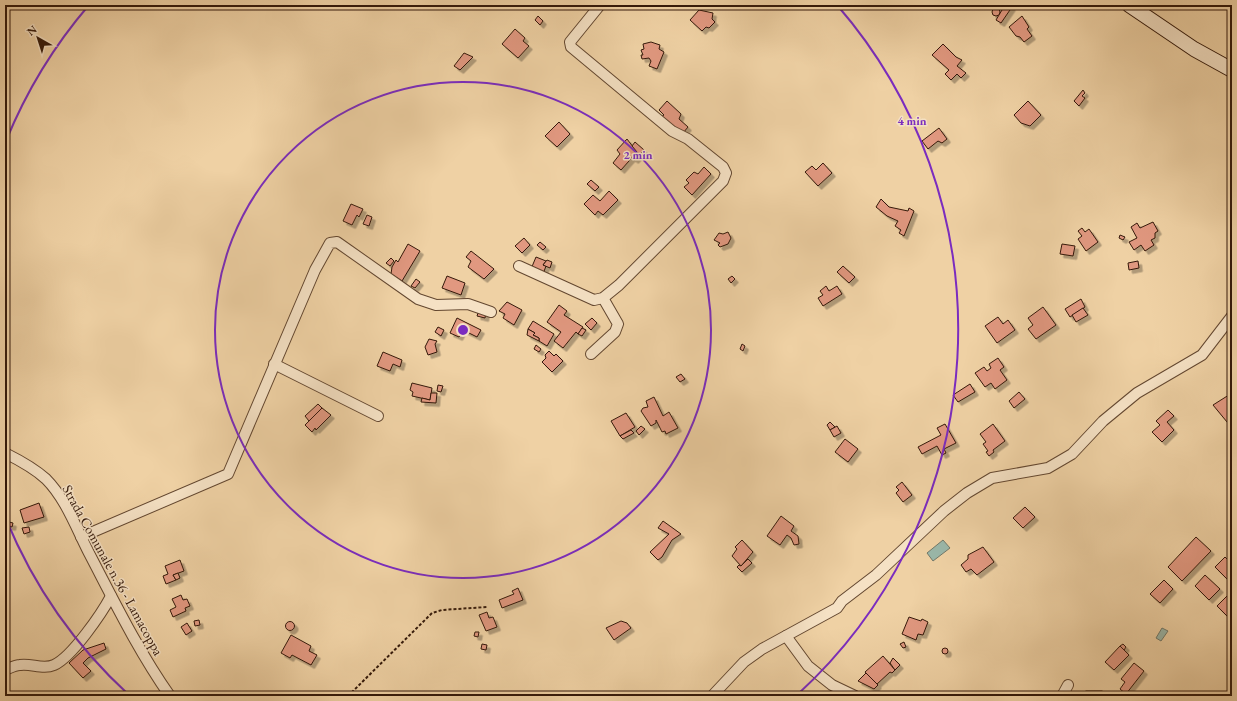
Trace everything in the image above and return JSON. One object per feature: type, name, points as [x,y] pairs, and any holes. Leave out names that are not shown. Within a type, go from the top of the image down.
[{"type":"main road","points":[[1129,5],[1194,49],[1232,70]]},
{"type":"street","points":[[519,266],[594,300],[603,298],[619,285],[723,181],[726,173],[717,163],[688,139],[672,131],[571,47],[570,42],[600,5]]},
{"type":"street","points":[[81,537],[228,474],[315,270],[330,243],[337,242],[345,250],[418,299],[436,305],[468,304],[491,312]]},
{"type":"street","points":[[591,354],[615,332],[618,324],[603,298]]},
{"type":"street","points":[[712,696],[744,662],[762,649],[837,608],[842,601],[898,556],[944,511],[967,493],[992,478],[1048,468],[1072,454],[1104,421],[1137,393],[1202,355],[1232,316]]},
{"type":"street","points":[[274,364],[378,416]]},
{"type":"street","name":"Strada Comunale n.36 - Lamacoppa","points":[[5,453],[23,461],[46,479],[62,501],[111,596],[155,675],[170,696]]},
{"type":"street","points":[[5,670],[20,665],[42,667],[54,666],[67,655],[88,630],[103,611],[111,596]]},
{"type":"street","points":[[786,636],[808,666],[832,685],[855,696]]},
{"type":"street","points":[[1062,696],[1068,685]]},
{"type":"path","points":[[348,696],[432,613],[442,610],[487,607]]},
{"type":"shaded area","points":[[943,540],[950,548],[933,561],[927,553]]},
{"type":"shaded area","points":[[1162,628],[1168,631],[1161,641],[1156,638]]},
{"type":"building","points":[[995,5],[1008,5],[1012,7],[1001,23],[996,20],[1002,10]]},
{"type":"building","points":[[996,8],[999,9],[999,15],[996,16],[993,15],[992,12],[993,9]]},
{"type":"building","points":[[699,10],[713,13],[712,19],[715,22],[709,28],[706,27],[702,31],[690,20]]},
{"type":"building","points":[[538,16],[543,21],[540,25],[535,20]]},
{"type":"building","points":[[1022,16],[1029,27],[1027,29],[1032,36],[1024,42],[1020,37],[1016,36],[1009,27]]},
{"type":"building","points":[[515,29],[525,38],[523,41],[529,46],[518,58],[502,44]]},
{"type":"building","points":[[651,42],[660,45],[659,49],[664,52],[657,69],[649,66],[651,61],[649,58],[642,59],[641,55],[643,55],[641,50],[644,49],[643,44]]},
{"type":"building","points":[[943,44],[956,57],[962,60],[957,66],[966,73],[961,78],[957,74],[951,80],[945,74],[949,70],[932,55]]},
{"type":"building","points":[[464,53],[473,57],[460,70],[454,66]]},
{"type":"building","points":[[1083,90],[1085,93],[1082,96],[1085,98],[1079,106],[1074,101]]},
{"type":"building","points":[[667,101],[681,114],[679,119],[688,127],[683,133],[661,117],[664,115],[659,110]]},
{"type":"building","points":[[1028,101],[1041,115],[1030,126],[1021,123],[1014,115]]},
{"type":"building","points":[[559,122],[570,134],[557,147],[545,136]]},
{"type":"building","points":[[939,128],[947,139],[942,143],[938,141],[928,149],[922,141]]},
{"type":"building","points":[[627,139],[637,152],[621,170],[613,163],[620,154],[617,150]]},
{"type":"building","points":[[635,142],[644,150],[635,160],[632,158],[637,152],[632,146]]},
{"type":"building","points":[[823,163],[832,173],[818,186],[805,172],[812,166],[816,170]]},
{"type":"building","points":[[704,167],[711,174],[692,195],[684,187],[689,183],[686,180],[694,172],[698,174]]},
{"type":"building","points":[[591,180],[599,187],[595,191],[587,184]]},
{"type":"building","points":[[609,191],[618,200],[603,215],[598,211],[595,215],[584,204],[593,195],[600,201]]},
{"type":"building","points":[[881,199],[889,207],[908,211],[909,208],[914,211],[904,236],[899,233],[901,230],[895,226],[898,221],[887,216],[876,207]]},
{"type":"building","points":[[351,204],[363,209],[359,217],[357,215],[352,225],[343,221]]},
{"type":"building","points":[[367,215],[372,217],[369,226],[363,224]]},
{"type":"building","points":[[1153,222],[1158,231],[1155,233],[1155,238],[1151,240],[1154,245],[1145,251],[1141,245],[1134,250],[1129,242],[1137,238],[1131,227],[1137,223],[1140,228]]},
{"type":"building","points":[[1082,228],[1085,232],[1089,229],[1098,242],[1086,251],[1078,239],[1082,236],[1078,231]]},
{"type":"building","points":[[728,232],[731,238],[728,244],[720,247],[718,245],[720,243],[714,240],[719,233],[723,234]]},
{"type":"building","points":[[1120,235],[1125,237],[1123,240],[1119,238]]},
{"type":"building","points":[[524,238],[530,245],[522,253],[515,246]]},
{"type":"building","points":[[540,242],[546,247],[543,250],[537,245]]},
{"type":"building","points":[[408,244],[420,251],[402,281],[391,274],[392,267],[396,260],[398,262]]},
{"type":"building","points":[[1062,244],[1075,246],[1073,256],[1060,254]]},
{"type":"building","points":[[471,251],[494,269],[484,279],[468,267],[471,261],[466,257]]},
{"type":"building","points":[[536,257],[546,261],[543,265],[546,266],[543,274],[531,269]]},
{"type":"building","points":[[391,258],[394,261],[390,266],[386,263]]},
{"type":"building","points":[[547,260],[552,262],[550,268],[543,265]]},
{"type":"building","points":[[1138,261],[1139,268],[1129,270],[1128,263]]},
{"type":"building","points":[[843,266],[855,277],[849,283],[837,272]]},
{"type":"building","points":[[447,276],[465,283],[461,295],[442,288]]},
{"type":"building","points":[[732,276],[735,279],[731,283],[728,279]]},
{"type":"building","points":[[416,279],[420,282],[415,288],[411,286]]},
{"type":"building","points":[[826,286],[829,291],[837,286],[842,294],[823,306],[818,298],[823,295],[820,291]]},
{"type":"building","points":[[1081,299],[1085,307],[1070,317],[1065,309]]},
{"type":"building","points":[[507,302],[522,310],[514,325],[503,318],[505,314],[499,311]]},
{"type":"building","points":[[559,305],[567,311],[564,315],[583,327],[578,334],[576,332],[563,348],[554,341],[561,332],[547,322]]},
{"type":"building","points":[[1043,307],[1056,325],[1036,339],[1028,329],[1033,325],[1028,318]]},
{"type":"building","points":[[1083,308],[1088,315],[1076,322],[1072,315]]},
{"type":"building","points":[[479,310],[486,312],[485,318],[477,316]]},
{"type":"building","points":[[998,317],[1003,324],[1008,320],[1015,330],[997,343],[985,326]]},
{"type":"building","points":[[457,318],[481,330],[477,337],[463,330],[459,337],[450,333]]},
{"type":"building","points":[[592,318],[597,323],[591,330],[585,324]]},
{"type":"building","points":[[533,321],[554,334],[547,346],[539,341],[539,338],[533,335],[535,333],[528,329]]},
{"type":"building","points":[[438,327],[444,330],[441,336],[435,332]]},
{"type":"building","points":[[582,328],[586,330],[582,336],[578,334]]},
{"type":"building","points":[[528,329],[535,333],[533,335],[539,338],[539,341],[527,335]]},
{"type":"building","points":[[429,339],[437,341],[435,344],[437,352],[428,355],[425,347]]},
{"type":"building","points":[[742,344],[745,346],[743,351],[740,349]]},
{"type":"building","points":[[536,345],[541,349],[539,352],[534,349]]},
{"type":"building","points":[[549,351],[554,356],[556,354],[563,361],[552,372],[542,362],[546,358],[545,355]]},
{"type":"building","points":[[383,352],[402,360],[400,367],[393,364],[390,371],[377,366]]},
{"type":"building","points":[[998,358],[1004,367],[1000,370],[1007,380],[995,389],[991,383],[985,387],[975,373],[984,367],[987,371],[991,368],[989,364]]},
{"type":"building","points":[[681,374],[685,379],[680,382],[676,377]]},
{"type":"building","points":[[412,383],[432,388],[430,400],[412,396],[413,392],[410,390]]},
{"type":"building","points":[[970,384],[975,392],[958,402],[953,395]]},
{"type":"building","points":[[438,385],[443,386],[441,392],[437,391]]},
{"type":"building","points":[[1019,392],[1025,399],[1014,408],[1009,401]]},
{"type":"building","points":[[431,393],[437,393],[436,403],[421,402],[422,398],[430,400]]},
{"type":"building","points":[[1232,393],[1232,428],[1213,405]]},
{"type":"building","points":[[654,397],[663,416],[669,412],[678,428],[666,434],[665,431],[662,432],[656,420],[656,423],[651,426],[641,411],[643,408],[648,407],[646,401]]},
{"type":"building","points":[[318,404],[322,408],[309,421],[305,416]]},
{"type":"building","points":[[322,408],[331,415],[312,432],[305,425]]},
{"type":"building","points":[[1168,410],[1174,416],[1167,422],[1174,430],[1162,442],[1152,432],[1160,425],[1156,421]]},
{"type":"building","points":[[626,413],[635,427],[620,436],[611,421]]},
{"type":"building","points":[[830,422],[835,427],[830,430],[827,425]]},
{"type":"building","points":[[945,424],[956,443],[944,449],[946,453],[942,455],[937,446],[922,454],[918,447],[941,435],[937,428]]},
{"type":"building","points":[[993,424],[1005,441],[993,450],[994,452],[989,456],[986,452],[988,451],[983,444],[986,442],[980,434]]},
{"type":"building","points":[[641,426],[645,429],[639,435],[636,431]]},
{"type":"building","points":[[837,426],[841,433],[834,437],[830,430]]},
{"type":"building","points":[[631,430],[634,433],[623,439],[620,436]]},
{"type":"building","points":[[845,439],[858,449],[848,462],[835,452]]},
{"type":"building","points":[[902,482],[912,495],[903,502],[896,493],[899,490],[896,487]]},
{"type":"building","points":[[39,503],[44,517],[24,523],[20,510]]},
{"type":"building","points":[[1025,507],[1035,517],[1023,528],[1013,518]]},
{"type":"building","points":[[781,516],[794,526],[791,531],[798,536],[799,544],[794,545],[791,538],[787,535],[780,545],[767,536]]},
{"type":"building","points":[[663,521],[681,534],[672,540],[662,557],[658,560],[650,552],[669,534],[658,528]]},
{"type":"building","points":[[9,522],[13,523],[12,527],[8,526]]},
{"type":"building","points":[[29,527],[30,532],[24,534],[22,528]]},
{"type":"building","points":[[1196,537],[1211,551],[1182,581],[1168,567]]},
{"type":"building","points":[[742,540],[753,552],[741,566],[732,556],[737,549],[735,547]]},
{"type":"building","points":[[983,547],[994,562],[977,575],[971,569],[966,572],[961,565],[968,559],[968,555]]},
{"type":"building","points":[[1225,557],[1232,564],[1232,578],[1229,581],[1215,567]]},
{"type":"building","points":[[748,559],[752,563],[742,572],[737,567],[739,565],[741,566]]},
{"type":"building","points":[[180,560],[184,571],[173,575],[176,580],[166,584],[163,576],[168,574],[165,566]]},
{"type":"building","points":[[178,573],[180,578],[176,580],[173,575]]},
{"type":"building","points":[[1205,575],[1220,589],[1209,600],[1195,586]]},
{"type":"building","points":[[1164,580],[1173,589],[1160,603],[1150,594]]},
{"type":"building","points":[[518,588],[523,600],[502,608],[499,600],[514,594],[512,591]]},
{"type":"building","points":[[1232,591],[1232,617],[1230,619],[1217,606]]},
{"type":"building","points":[[181,595],[183,600],[187,599],[190,606],[185,608],[186,611],[173,617],[170,610],[176,607],[172,599]]},
{"type":"building","points":[[487,612],[489,618],[493,617],[497,627],[486,631],[479,615]]},
{"type":"building","points":[[909,617],[921,621],[922,619],[928,622],[923,635],[918,634],[916,640],[902,634]]},
{"type":"building","points":[[199,620],[200,625],[195,626],[194,621]]},
{"type":"building","points":[[290,621],[295,626],[290,631],[285,626]]},
{"type":"building","points":[[621,621],[627,623],[631,628],[614,640],[606,628]]},
{"type":"building","points":[[187,623],[192,631],[186,635],[181,627]]},
{"type":"building","points":[[475,632],[479,632],[478,637],[474,636]]},
{"type":"building","points":[[291,635],[311,646],[309,651],[317,655],[311,665],[292,655],[290,658],[281,653]]},
{"type":"building","points":[[904,642],[906,647],[903,648],[900,644]]},
{"type":"building","points":[[104,643],[106,649],[88,658],[83,663],[91,671],[83,678],[69,663],[83,650]]},
{"type":"building","points":[[482,644],[487,645],[486,650],[481,649]]},
{"type":"building","points":[[1123,644],[1126,647],[1124,650],[1120,646]]},
{"type":"building","points":[[1120,646],[1129,655],[1114,670],[1105,662]]},
{"type":"building","points":[[945,648],[948,651],[945,654],[942,651]]},
{"type":"building","points":[[883,656],[895,670],[892,673],[890,672],[876,685],[865,672]]},
{"type":"building","points":[[893,658],[900,665],[895,670],[890,663]]},
{"type":"building","points":[[1134,663],[1144,671],[1126,694],[1120,689],[1125,682],[1121,679]]},
{"type":"building","points":[[866,673],[878,685],[874,689],[858,681]]},
{"type":"building","points":[[1086,691],[1102,691],[1102,696],[1086,696]]}]
